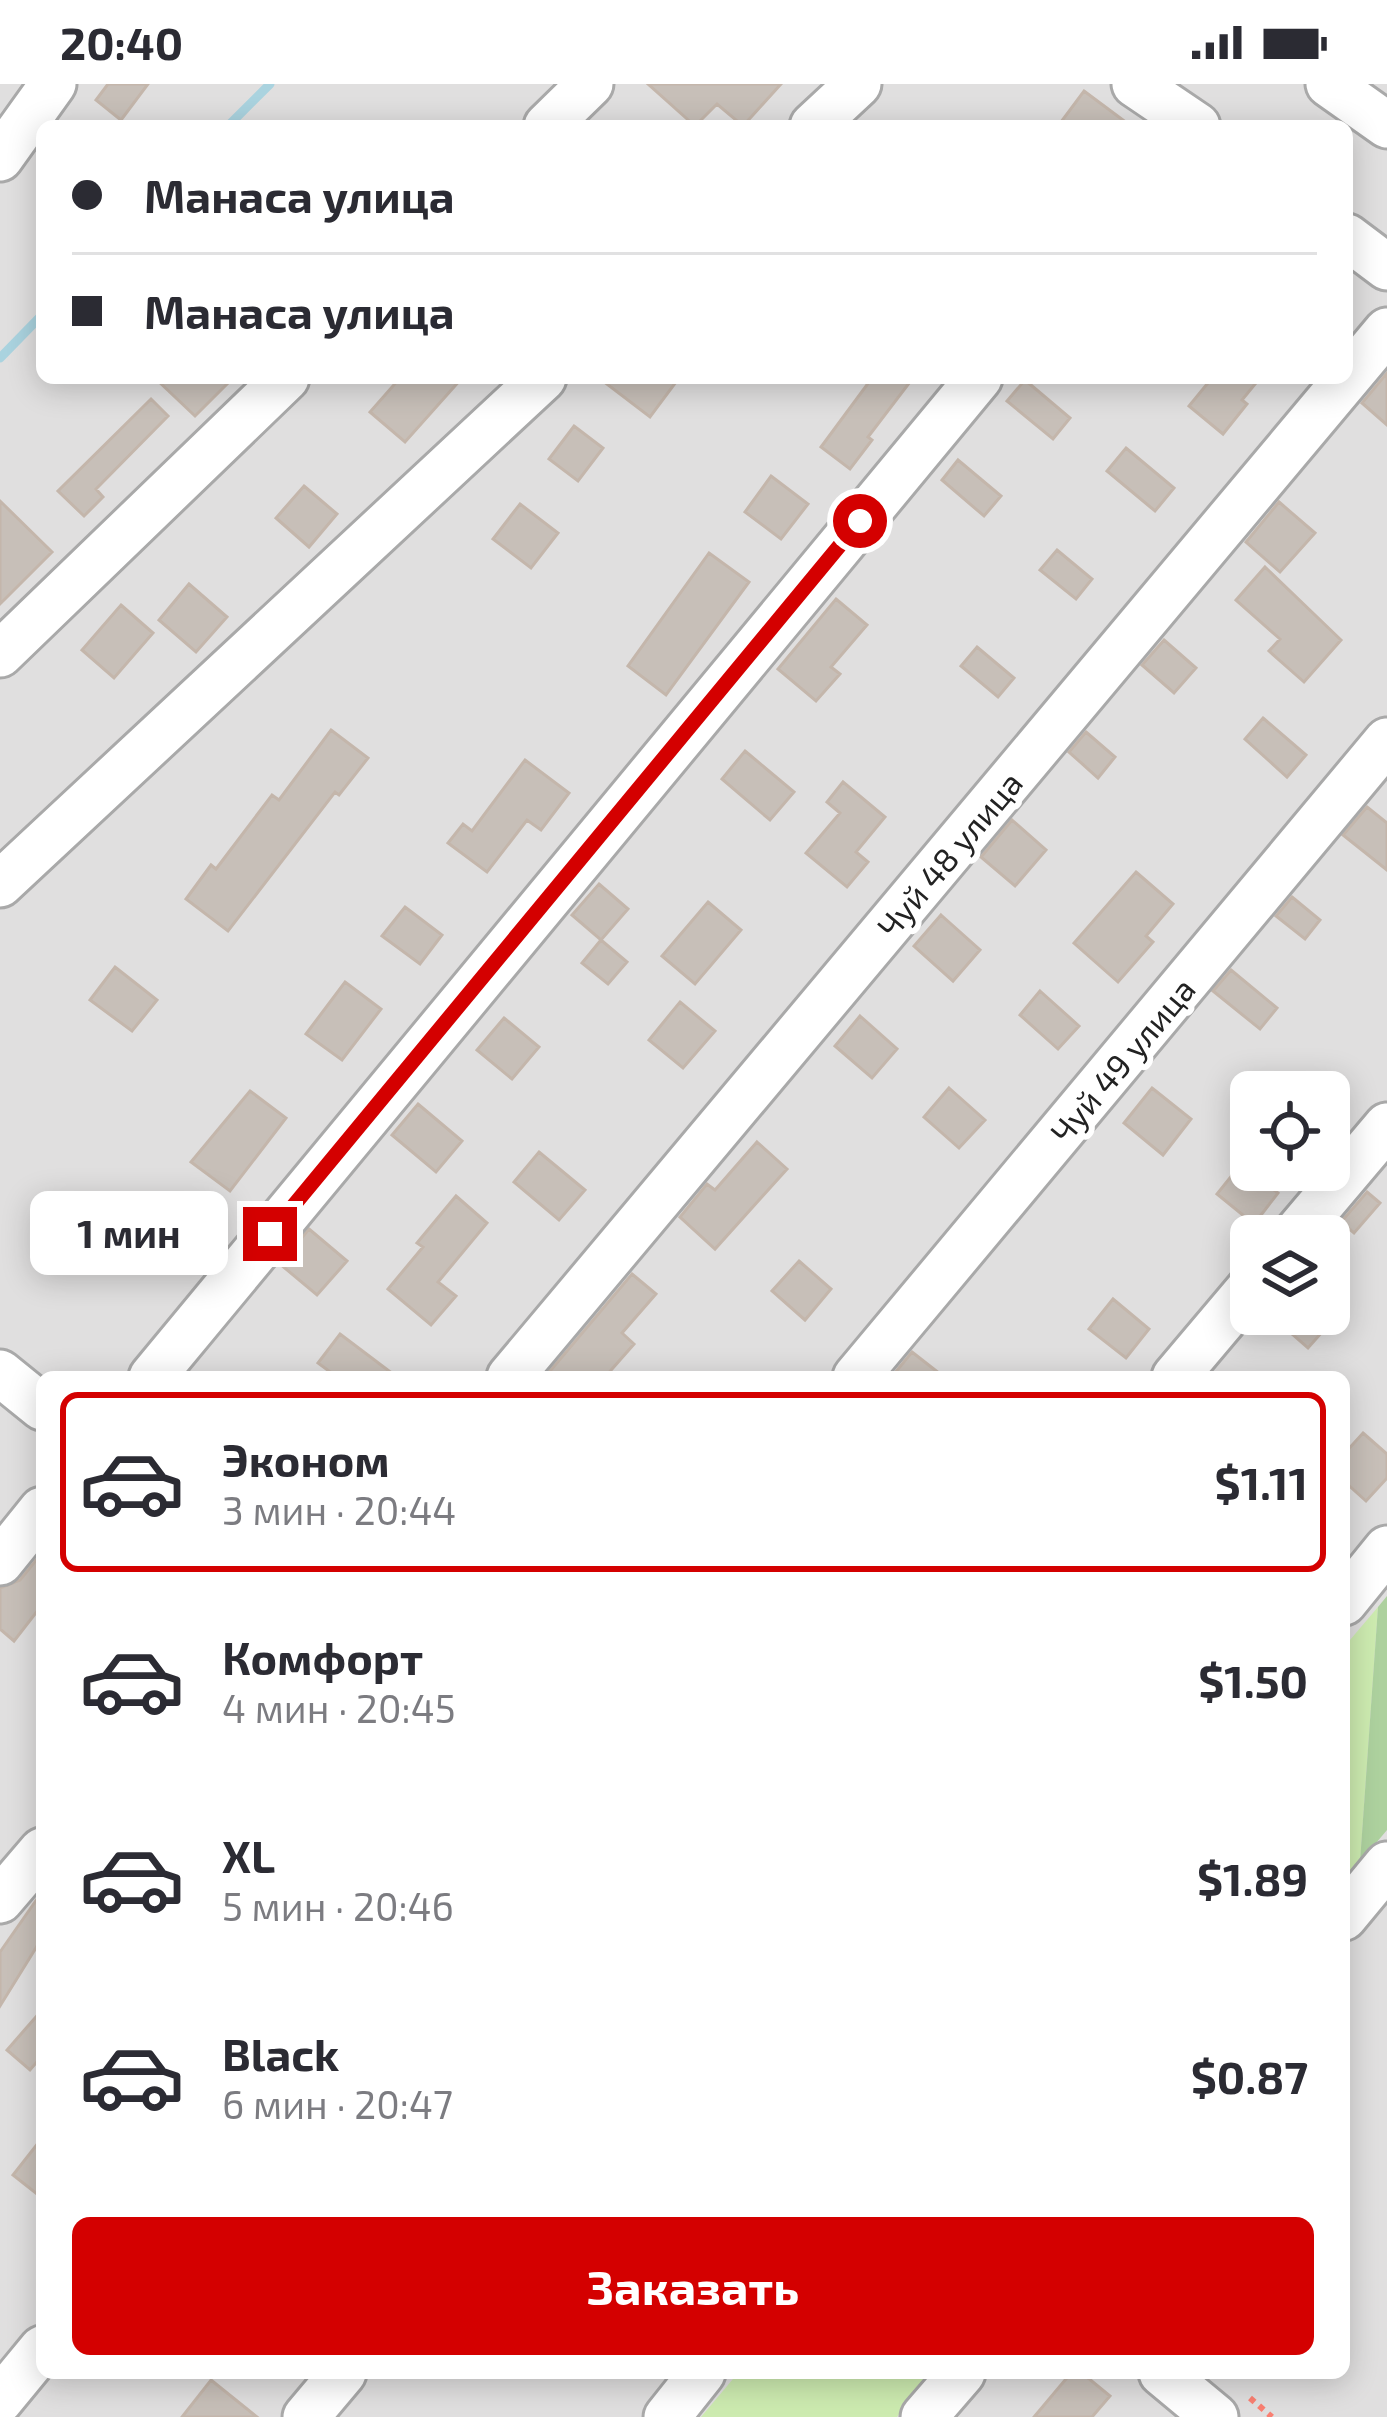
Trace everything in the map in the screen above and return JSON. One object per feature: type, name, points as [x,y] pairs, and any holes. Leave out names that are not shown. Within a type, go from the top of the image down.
[{"type":"street","points":[[0,158],[53,84]]},
{"type":"street","points":[[553,120],[590,84]]},
{"type":"street","points":[[819,120],[858,84]]},
{"type":"street","points":[[1135,84],[1186,120]]},
{"type":"street","points":[[1329,84],[1387,125]]},
{"type":"street","points":[[1353,242],[1387,267]]},
{"type":"street","name":"Чуй 48 улица","points":[[1353,372],[1387,331]]},
{"type":"street","points":[[0,654],[280,384]]},
{"type":"street","points":[[10,859],[536,384]]},
{"type":"street","points":[[157,1371],[974,384]]},
{"type":"street","name":"Чуй 48 улица","points":[[515,1371],[1343,384]]},
{"type":"street","name":"Чуй 49 улица","points":[[861,1371],[1387,741]]},
{"type":"street","points":[[1312,1215],[1387,1126]]},
{"type":"street","points":[[1180,1371],[1230,1312]]},
{"type":"street","points":[[0,1373],[36,1402]]},
{"type":"street","points":[[0,1562],[36,1517]]},
{"type":"street","points":[[1350,1595],[1387,1549]]},
{"type":"street","points":[[0,1900],[36,1858]]},
{"type":"street","points":[[1350,1910],[1387,1865]]},
{"type":"street","points":[[0,2400],[36,2356]]},
{"type":"street","points":[[306,2417],[338,2379]]},
{"type":"street","points":[[667,2417],[697,2379]]},
{"type":"street","points":[[925,2417],[957,2379]]},
{"type":"street","points":[[1169,2379],[1215,2417]]},
{"type":"shaded area","points":[[0,84],[1387,84],[1387,2417],[0,2417]]},
{"type":"green space","points":[[1387,1596],[1387,1830],[1360,1862],[1378,1607]]},
{"type":"green space","points":[[1378,1607],[1360,1863],[1350,1875],[1350,1640]]},
{"type":"green space","points":[[733,2379],[929,2379],[897,2417],[701,2417]]},
{"type":"building","points":[[108,84],[148,84],[121,120],[96,100]]},
{"type":"building","points":[[648,84],[781,84],[748,120],[736,120],[717,104],[701,120],[688,120]]},
{"type":"building","points":[[1084,91],[1123,120],[1062,120]]},
{"type":"building","points":[[1387,373],[1387,425],[1362,403]]},
{"type":"building","points":[[161,384],[227,384],[195,416]]},
{"type":"building","points":[[395,384],[457,384],[405,442],[370,412]]},
{"type":"building","points":[[607,384],[675,384],[650,417]]},
{"type":"building","points":[[868,384],[908,384],[850,469],[821,447]]},
{"type":"building","points":[[1022,384],[1030,384],[1070,418],[1053,439],[1007,401]]},
{"type":"building","points":[[1207,384],[1255,384],[1242,400],[1247,404],[1223,434],[1189,406]]},
{"type":"building","points":[[151,399],[168,416],[96,489],[103,497],[84,516],[58,491]]},
{"type":"building","points":[[574,426],[603,448],[578,481],[549,459]]},
{"type":"building","points":[[1126,448],[1174,488],[1155,511],[1107,471]]},
{"type":"building","points":[[958,460],[1001,496],[984,516],[942,480]]},
{"type":"building","points":[[771,476],[808,504],[781,539],[745,512]]},
{"type":"building","points":[[304,486],[337,514],[309,547],[276,518]]},
{"type":"building","points":[[0,501],[52,552],[0,604]]},
{"type":"building","points":[[1279,502],[1315,533],[1280,572],[1246,542]]},
{"type":"building","points":[[520,504],[558,533],[531,568],[493,539]]},
{"type":"building","points":[[1057,550],[1092,579],[1076,599],[1040,570]]},
{"type":"building","points":[[709,553],[749,582],[666,695],[628,666]]},
{"type":"building","points":[[1265,567],[1341,640],[1304,682],[1269,651],[1280,639],[1236,600]]},
{"type":"building","points":[[189,584],[227,617],[196,652],[159,620]]},
{"type":"building","points":[[836,599],[867,625],[831,667],[840,674],[816,701],[778,669]]},
{"type":"building","points":[[121,605],[153,633],[114,678],[82,650]]},
{"type":"building","points":[[1164,640],[1196,668],[1174,693],[1142,665]]},
{"type":"building","points":[[977,647],[1014,678],[998,697],[961,666]]},
{"type":"building","points":[[1263,718],[1306,755],[1287,777],[1245,739]]},
{"type":"building","points":[[331,730],[368,758],[339,795],[335,792],[228,931],[186,899],[211,865],[216,869],[272,795],[279,800]]},
{"type":"building","points":[[1086,732],[1115,757],[1098,778],[1069,752]]},
{"type":"building","points":[[745,751],[794,792],[770,820],[722,779]]},
{"type":"building","points":[[525,760],[569,793],[541,830],[527,820],[487,872],[448,843],[463,824],[472,831]]},
{"type":"building","points":[[843,782],[885,817],[856,852],[868,862],[847,887],[806,853],[840,813],[827,802]]},
{"type":"building","points":[[1367,807],[1387,823],[1387,870],[1343,835]]},
{"type":"building","points":[[1012,820],[1046,850],[1015,886],[981,857]]},
{"type":"building","points":[[1136,872],[1173,904],[1146,936],[1153,942],[1118,982],[1074,943]]},
{"type":"building","points":[[599,884],[628,909],[601,940],[572,915]]},
{"type":"building","points":[[1292,897],[1320,920],[1305,939],[1276,916]]},
{"type":"building","points":[[708,902],[741,930],[695,984],[662,956]]},
{"type":"building","points":[[405,907],[442,935],[420,964],[382,936]]},
{"type":"building","points":[[941,915],[980,950],[953,981],[914,946]]},
{"type":"building","points":[[601,940],[627,962],[608,984],[582,963]]},
{"type":"building","points":[[115,967],[157,1000],[132,1031],[90,1000]]},
{"type":"building","points":[[1231,970],[1277,1008],[1260,1029],[1213,991]]},
{"type":"building","points":[[345,982],[381,1009],[342,1060],[306,1034]]},
{"type":"building","points":[[1040,991],[1079,1026],[1058,1049],[1020,1015]]},
{"type":"building","points":[[680,1002],[715,1031],[683,1068],[649,1040]]},
{"type":"building","points":[[860,1016],[897,1049],[872,1078],[835,1046]]},
{"type":"building","points":[[504,1018],[539,1047],[512,1079],[477,1050]]},
{"type":"building","points":[[949,1088],[985,1120],[959,1148],[924,1117]]},
{"type":"building","points":[[1152,1088],[1191,1119],[1163,1155],[1124,1123]]},
{"type":"building","points":[[250,1091],[286,1118],[230,1191],[191,1162]]},
{"type":"building","points":[[418,1104],[462,1141],[436,1172],[392,1135]]},
{"type":"building","points":[[757,1142],[787,1169],[715,1249],[680,1217],[707,1184],[715,1190]]},
{"type":"building","points":[[539,1152],[585,1190],[559,1220],[514,1182]]},
{"type":"building","points":[[1230,1178],[1230,1191],[1278,1193],[1261,1215],[1243,1215],[1217,1194]]},
{"type":"building","points":[[1367,1192],[1380,1203],[1354,1233],[1347,1215]]},
{"type":"building","points":[[456,1196],[487,1223],[438,1282],[456,1296],[431,1325],[388,1289],[423,1247],[417,1243]]},
{"type":"building","points":[[155,1219],[185,1242],[164,1270],[134,1247]]},
{"type":"building","points":[[309,1229],[347,1261],[317,1295],[280,1264]]},
{"type":"building","points":[[799,1261],[831,1289],[805,1320],[772,1291]]},
{"type":"building","points":[[632,1274],[656,1294],[622,1333],[634,1344],[610,1371],[550,1371]]},
{"type":"building","points":[[1113,1299],[1149,1329],[1126,1358],[1089,1329]]},
{"type":"building","points":[[340,1334],[389,1371],[329,1371],[318,1363]]},
{"type":"building","points":[[1293,1335],[1319,1335],[1308,1348]]},
{"type":"building","points":[[912,1352],[936,1371],[896,1371]]},
{"type":"building","points":[[1363,1433],[1387,1454],[1387,1478],[1366,1501],[1350,1486],[1350,1447]]},
{"type":"building","points":[[36,1560],[36,1613],[14,1641],[0,1629],[0,1588],[20,1580]]},
{"type":"building","points":[[36,1901],[36,1948],[0,2006],[0,1952]]},
{"type":"building","points":[[36,2017],[36,2063],[30,2070],[7,2050]]},
{"type":"building","points":[[36,2146],[36,2193],[13,2175]]},
{"type":"building","points":[[1066,2379],[1089,2379],[1110,2396],[1092,2417],[1034,2417]]},
{"type":"building","points":[[211,2380],[257,2417],[182,2417]]},
{"type":"waterway","points":[[234,120],[270,84]]},
{"type":"waterway","points":[[0,358],[36,321]]},
{"type":"route","points":[[270,1234],[860,521]]}]
